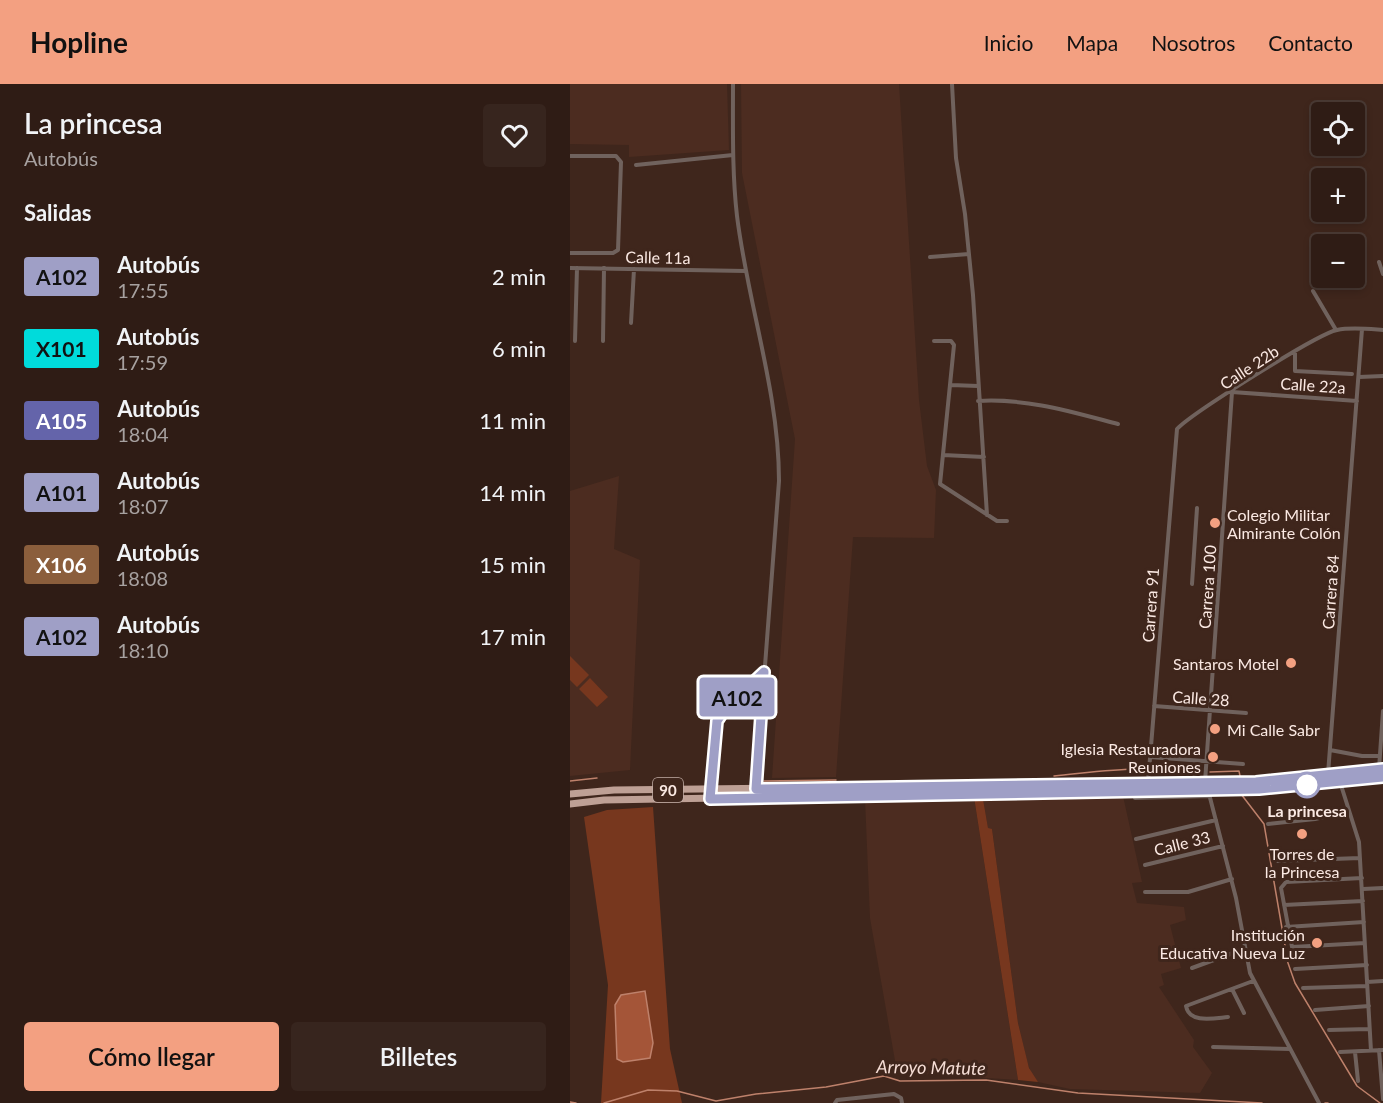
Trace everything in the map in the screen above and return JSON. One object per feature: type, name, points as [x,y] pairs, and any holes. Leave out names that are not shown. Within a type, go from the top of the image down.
[{"type":"highway","name":"90","points":[[570,794],[614,790],[1148,783],[1208,790],[1256,782],[1382,772]]},
{"type":"highway","name":"90","points":[[570,804],[604,800],[1208,790],[1340,782],[1382,772]]},
{"type":"street","points":[[733,84],[732,155],[737,217],[779,440],[779,481],[755,799]]},
{"type":"street","points":[[952,84],[956,158],[969,254],[987,515]]},
{"type":"street","points":[[636,165],[732,155]]},
{"type":"street","points":[[570,156],[616,156],[621,162],[622,180],[618,250],[613,254],[570,253]]},
{"type":"street","points":[[930,257],[969,254]]},
{"type":"street","points":[[1379,262],[1383,274]]},
{"type":"street","name":"Calle 11a","points":[[570,268],[746,271]]},
{"type":"street","points":[[575,341],[577,268]]},
{"type":"street","points":[[603,341],[604,268]]},
{"type":"street","points":[[631,323],[634,269]]},
{"type":"street","points":[[1313,291],[1336,330],[1383,330]]},
{"type":"street","name":"Carrera 84","points":[[1328,776],[1362,329]]},
{"type":"street","name":"Calle 22b","points":[[1177,429],[1295,352],[1336,330]]},
{"type":"street","points":[[934,341],[953,342],[951,385],[940,484],[997,521],[1007,521]]},
{"type":"street","points":[[1295,352],[1295,371],[1352,374]]},
{"type":"street","points":[[1359,377],[1383,376]]},
{"type":"street","points":[[951,385],[978,386]]},
{"type":"street","name":"Calle 22a","points":[[1232,392],[1357,400]]},
{"type":"street","name":"Carrera 100","points":[[1232,392],[1210,710],[1208,790],[1232,879],[1244,949],[1253,981],[1319,1103]]},
{"type":"street","points":[[978,401],[1004,400],[1036,404],[1118,424]]},
{"type":"street","name":"Carrera 91","points":[[1148,783],[1174,438],[1177,429]]},
{"type":"street","points":[[943,455],[984,457]]},
{"type":"street","points":[[1192,584],[1197,508]]},
{"type":"street","name":"Calle 28","points":[[1154,706],[1246,713]]},
{"type":"street","points":[[1382,772],[1379,756],[1383,711]]},
{"type":"street","points":[[1330,750],[1362,756],[1379,756]]},
{"type":"street","points":[[1150,757],[1244,764]]},
{"type":"street","points":[[1340,782],[1357,832],[1360,858],[1371,1051]]},
{"type":"street","points":[[1135,798],[1208,790]]},
{"type":"street","points":[[1268,824],[1315,819],[1349,812]]},
{"type":"street","points":[[1136,839],[1216,820]]},
{"type":"street","name":"Calle 33","points":[[1146,865],[1223,846]]},
{"type":"street","points":[[1277,861],[1360,858]]},
{"type":"street","points":[[1362,878],[1286,882],[1281,888],[1286,927],[1292,947],[1365,943]]},
{"type":"street","points":[[1145,892],[1188,892],[1232,879]]},
{"type":"street","points":[[1363,889],[1383,888]]},
{"type":"street","points":[[1284,905],[1363,901]]},
{"type":"street","points":[[1286,927],[1364,922]]},
{"type":"street","points":[[1192,968],[1244,949]]},
{"type":"street","points":[[1295,969],[1367,965]]},
{"type":"street","points":[[1228,1017],[1195,1017],[1186,1010],[1186,1006],[1253,981]]},
{"type":"street","points":[[1303,988],[1383,981]]},
{"type":"street","points":[[1232,989],[1244,1013]]},
{"type":"street","points":[[1315,1010],[1369,1006]]},
{"type":"street","points":[[1329,1030],[1370,1029]]},
{"type":"street","points":[[1212,1047],[1290,1049]]},
{"type":"street","points":[[1340,1052],[1381,1050],[1383,1099]]},
{"type":"street","points":[[1355,1052],[1358,1082]]},
{"type":"street","points":[[835,1103],[837,1100],[894,1094],[902,1098],[902,1103]]},
{"type":"shaded area","points":[[570,84],[727,84],[729,150],[629,157],[629,145],[570,144]]},
{"type":"shaded area","points":[[741,84],[899,84],[919,400],[927,466],[936,490],[934,538],[853,537],[836,777],[772,778],[795,439],[742,173]]},
{"type":"shaded area","points":[[619,476],[614,549],[640,560],[630,770],[570,776],[570,491]]},
{"type":"shaded area","points":[[570,656],[589,675],[577,687],[570,680]]},
{"type":"shaded area","points":[[590,678],[608,697],[597,707],[579,689]]},
{"type":"shaded area","points":[[1123,796],[1142,882],[1132,883],[1137,903],[1184,907],[1186,920],[1170,925],[1181,968],[1161,974],[1164,985],[1159,987],[1194,1040],[1193,1047],[1212,1073],[1200,1093],[1070,1089],[1038,1082],[1032,1076],[1027,1061],[1018,1023],[992,829],[988,829],[983,799]]},
{"type":"shaded area","points":[[974,797],[1018,1080],[957,1076],[955,1071],[921,1075],[897,1072],[870,918],[865,799]]},
{"type":"shaded area","points":[[974,797],[983,799],[988,828],[992,829],[1018,1023],[1029,1068],[1038,1082],[1018,1080]]},
{"type":"shaded area","points":[[653,807],[670,1049],[682,1103],[601,1103],[608,985],[584,817],[607,810]]},
{"type":"shaded area","points":[[645,991],[653,1043],[650,1058],[623,1062],[617,1059],[615,1005],[621,995]]},
{"type":"waterway","points":[[1054,776],[1147,769]]},
{"type":"waterway","points":[[1156,770],[1201,772]]},
{"type":"waterway","points":[[1210,772],[1239,771],[1240,776]]},
{"type":"waterway","points":[[570,781],[597,778]]},
{"type":"waterway","points":[[764,781],[836,780]]},
{"type":"waterway","points":[[845,782],[981,781]]},
{"type":"waterway","name":"Arroyo Matute","points":[[1241,794],[1264,824],[1288,963],[1295,983],[1357,1086],[1380,1103]]},
{"type":"waterway","name":"Arroyo Matute","points":[[604,1103],[648,1090],[677,1091],[716,1101],[756,1094],[826,1087],[884,1076],[900,1081],[986,1080],[1078,1093],[1262,1103]]},
{"type":"waterway","name":"Arroyo Matute","points":[[570,1102],[576,1103]]},
{"type":"bus line","name":"A102","points":[[1383,769],[1256,782],[756,789],[764,672],[725,709],[717,721],[710,799],[1259,789],[1383,777]]},
{"type":"place","name":"Colegio Militar Almirante Colón","points":[[1215,523]]},
{"type":"place","name":"Santaros Motel","points":[[1291,663]]},
{"type":"place","name":"Mi Calle Sabr","points":[[1215,729]]},
{"type":"place","name":"Iglesia Restauradora Reuniones","points":[[1213,757]]},
{"type":"place","name":"La princesa","points":[[1307,785]]},
{"type":"place","name":"Torres de la Princesa","points":[[1302,834]]},
{"type":"place","name":"Institución Educativa Nueva Luz","points":[[1317,943]]}]
